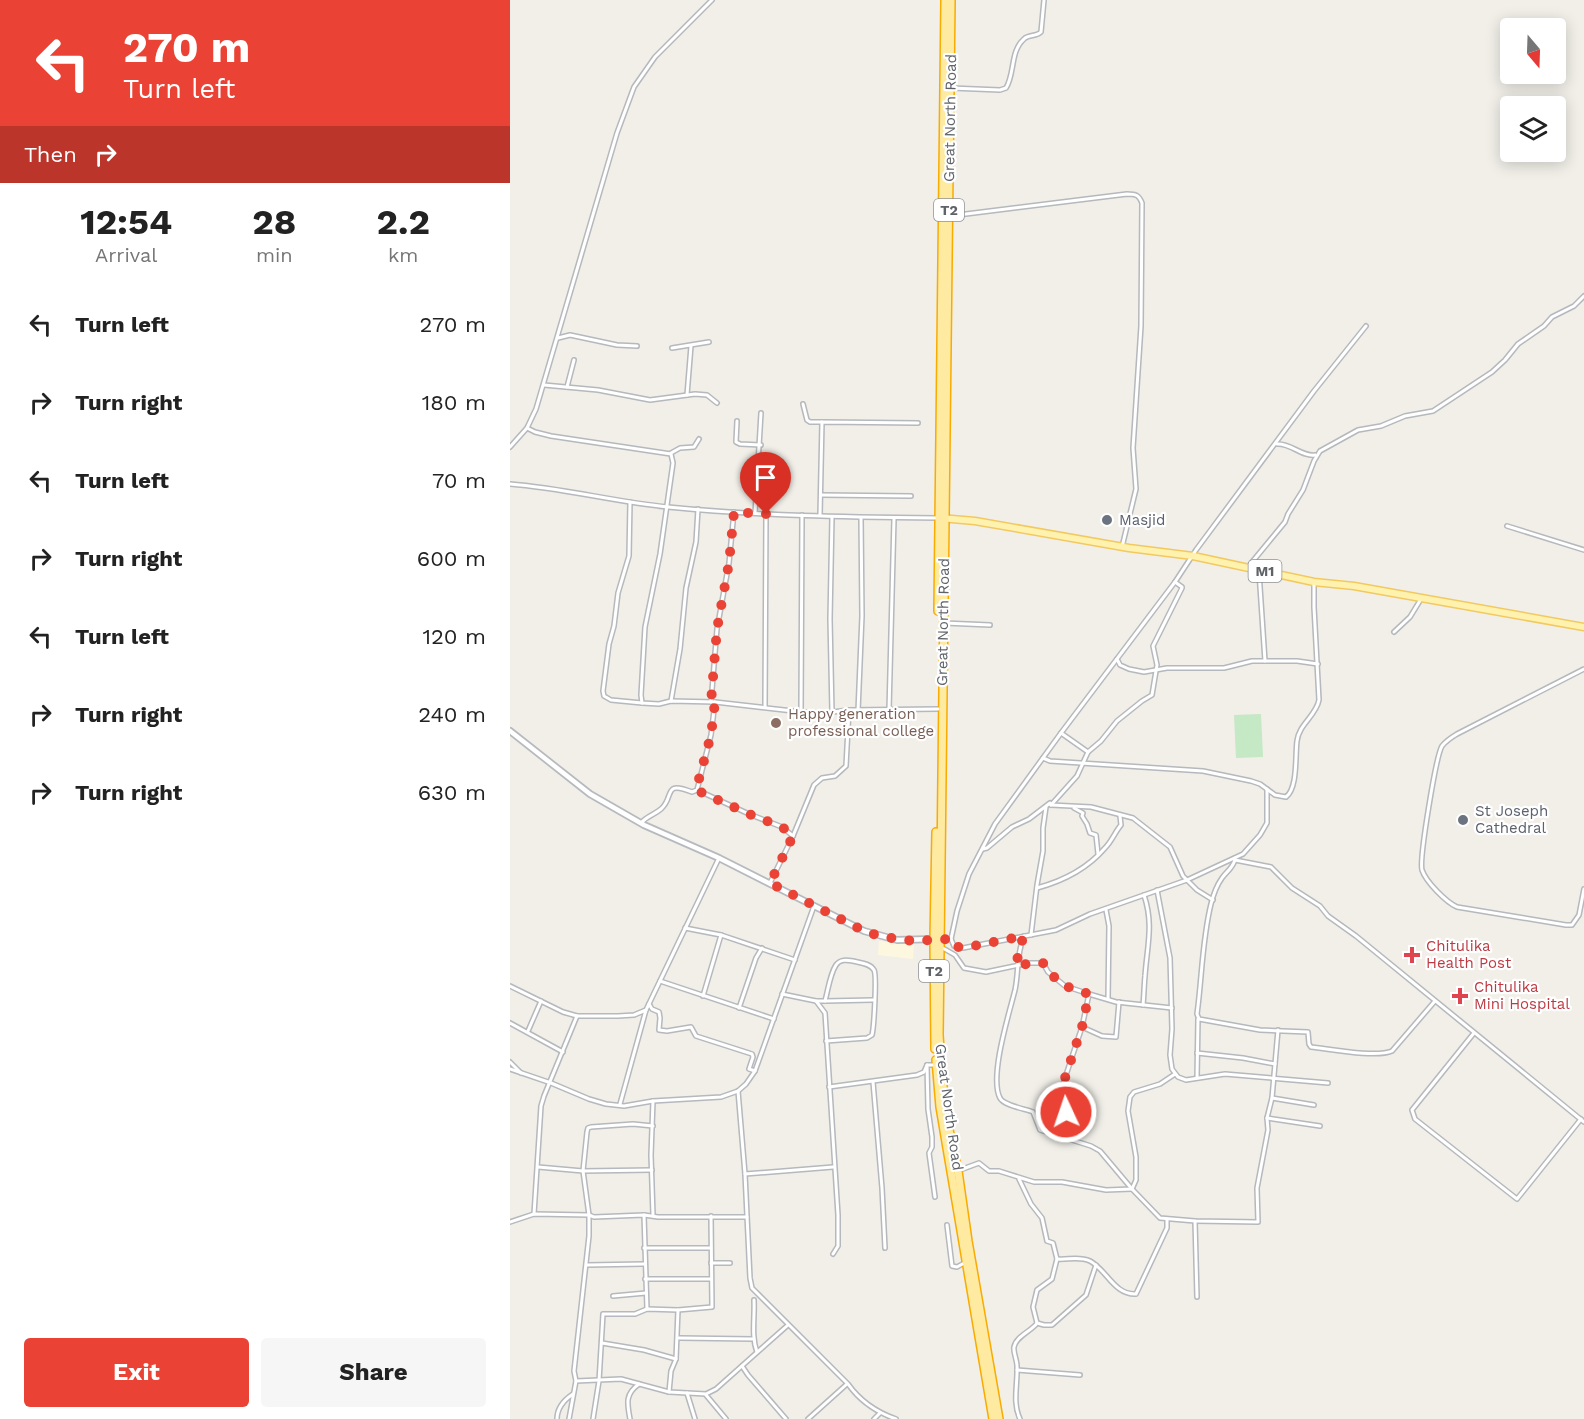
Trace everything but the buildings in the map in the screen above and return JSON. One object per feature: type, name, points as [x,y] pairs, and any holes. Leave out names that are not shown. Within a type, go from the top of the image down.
[{"type":"highway","name":"Great North Road","points":[[945,0],[946,161],[938,709],[940,1065],[948,1125],[958,1171],[999,1419]]},
{"type":"highway","name":"Great North Road","points":[[946,161],[951,0]]},
{"type":"highway","name":"Great North Road","points":[[942,518],[940,903],[934,1027],[936,1064],[939,1101],[993,1419]]},
{"type":"main road","name":"M1","points":[[942,518],[975,521],[1122,547],[1193,556],[1314,582],[1422,598],[1584,627]]},
{"type":"main road","points":[[510,731],[590,794],[640,823],[719,858],[864,931],[883,937],[939,942]]},
{"type":"street","points":[[510,447],[527,428],[544,385],[617,133],[634,87],[655,57],[712,0]]},
{"type":"street","points":[[950,88],[1000,90],[1006,88],[1019,45],[1027,37],[1041,32],[1044,0]]},
{"type":"street","points":[[945,216],[1127,194],[1135,194],[1139,197],[1142,203],[1141,326],[1133,448],[1136,489],[1122,547]]},
{"type":"street","points":[[1247,569],[1285,522],[1303,490],[1317,455],[1358,430],[1381,426],[1405,416],[1433,411],[1492,372],[1518,344],[1544,326],[1552,316],[1574,306],[1584,296]]},
{"type":"street","points":[[1267,788],[1268,814],[1265,829],[1249,849],[1235,859],[1187,880],[1056,930],[963,948],[954,946],[951,939],[969,874],[995,824],[1366,326]]},
{"type":"street","points":[[558,338],[570,335],[616,345],[637,346]]},
{"type":"street","points":[[672,348],[709,342]]},
{"type":"street","points":[[687,395],[691,346]]},
{"type":"street","points":[[567,387],[574,360]]},
{"type":"street","points":[[544,385],[598,390],[650,400],[707,395],[717,403]]},
{"type":"street","points":[[803,404],[807,420],[810,422],[918,423]]},
{"type":"street","points":[[755,513],[761,445],[761,413]]},
{"type":"street","points":[[737,421],[736,442],[761,445]]},
{"type":"street","points":[[820,515],[822,422]]},
{"type":"street","points":[[527,428],[551,436],[671,454],[680,448],[694,447],[699,439]]},
{"type":"street","points":[[1276,444],[1287,445],[1307,455],[1317,455]]},
{"type":"street","points":[[642,703],[645,627],[660,554],[673,463],[671,454]]},
{"type":"street","points":[[510,484],[542,486],[666,507],[832,517],[942,518]]},
{"type":"street","points":[[821,495],[911,496]]},
{"type":"street","points":[[630,502],[629,556],[618,593],[609,644],[604,696],[611,700],[642,703],[713,702],[801,712],[938,709]]},
{"type":"street","points":[[671,701],[680,649],[686,588],[696,542],[698,508]]},
{"type":"street","points":[[697,790],[711,735],[717,629],[729,563],[734,512]]},
{"type":"street","points":[[765,707],[766,514]]},
{"type":"street","points":[[801,712],[802,515]]},
{"type":"street","points":[[832,517],[830,619],[832,712]]},
{"type":"street","points":[[858,711],[862,616],[861,518]]},
{"type":"street","points":[[889,710],[894,519]]},
{"type":"street","points":[[1507,526],[1584,550]]},
{"type":"street","points":[[1259,570],[1265,661]]},
{"type":"street","points":[[1052,805],[1075,778],[1088,752],[1101,741],[1117,721],[1152,695],[1157,661],[1154,646],[1182,587],[1175,582]]},
{"type":"street","points":[[1042,758],[1050,761],[1112,767],[1203,771],[1260,784],[1281,797],[1286,797],[1292,790],[1299,732],[1318,707],[1314,582]]},
{"type":"street","points":[[1394,632],[1410,617],[1422,598]]},
{"type":"street","points":[[943,622],[990,625]]},
{"type":"street","points":[[1117,659],[1120,665],[1137,672],[1156,669],[1224,668],[1246,662],[1265,661],[1297,661],[1318,664]]},
{"type":"street","points":[[1584,669],[1457,734],[1443,745],[1421,861],[1424,874],[1442,897],[1457,907],[1572,925],[1579,915],[1584,889]]},
{"type":"street","points":[[770,883],[817,781],[835,776],[846,766],[849,710]]},
{"type":"street","points":[[1061,733],[1088,752]]},
{"type":"street","points":[[640,823],[662,808],[670,792],[679,787],[692,792],[697,790],[782,827],[793,836]]},
{"type":"street","points":[[982,849],[987,848],[1012,827],[1029,819],[1050,803],[1091,807],[1120,816],[1129,816],[1140,822],[1170,848],[1180,874],[1197,890],[1213,900]]},
{"type":"street","points":[[1070,806],[1080,810],[1090,834],[1096,835],[1098,855]]},
{"type":"street","points":[[1031,936],[1043,851],[1046,807]]},
{"type":"street","points":[[1037,888],[1061,881],[1077,872],[1105,849],[1121,825],[1120,816]]},
{"type":"street","points":[[620,1104],[646,1010],[719,858]]},
{"type":"street","points":[[1235,859],[1233,867],[1222,878],[1213,900],[1202,956],[1197,1014],[1199,1020],[1260,1030],[1308,1032],[1311,1047],[1372,1053],[1389,1052],[1435,1001]]},
{"type":"street","points":[[1235,859],[1271,867],[1292,888],[1320,906],[1328,916],[1356,936],[1582,1120],[1517,1199],[1415,1119],[1412,1110],[1474,1033]]},
{"type":"street","points":[[1157,890],[1170,958],[1172,1008],[1170,1055],[1175,1074],[1182,1080],[1225,1074],[1328,1083]]},
{"type":"street","points":[[1143,1005],[1150,939],[1144,895]]},
{"type":"street","points":[[510,1068],[590,1099],[624,1106],[653,1101],[721,1097],[738,1091],[755,1071],[814,906]]},
{"type":"street","points":[[1106,910],[1109,926],[1107,999]]},
{"type":"street","points":[[685,928],[721,935],[795,960]]},
{"type":"street","points":[[704,996],[721,935]]},
{"type":"street","points":[[1024,936],[1018,951],[1015,989],[1005,1024],[998,1071],[998,1092],[1005,1104],[1033,1112],[1040,1130],[1100,1151],[1155,1215],[1167,1220],[1232,1220],[1256,1224],[1258,1222],[1257,1188],[1268,1130],[1278,1030]]},
{"type":"street","points":[[939,942],[951,939]]},
{"type":"street","points":[[939,942],[955,955],[964,968],[986,972],[1029,963],[1043,963],[1048,972],[1065,986],[1119,1002],[1172,1008]]},
{"type":"street","points":[[739,1008],[756,958],[762,948]]},
{"type":"street","points":[[825,1001],[835,967],[840,961],[846,960],[869,965],[872,968],[876,977],[873,1000],[874,1024],[870,1036],[826,1041]]},
{"type":"street","points":[[660,981],[774,1019]]},
{"type":"street","points":[[510,986],[578,1016],[634,1015],[646,1010]]},
{"type":"street","points":[[782,994],[816,1001],[873,1000]]},
{"type":"street","points":[[1062,1137],[1066,1112],[1063,1096],[1064,1081],[1082,1027],[1089,994]]},
{"type":"street","points":[[528,1032],[541,1001]]},
{"type":"street","points":[[816,1001],[825,1013],[838,1215],[838,1244],[833,1254]]},
{"type":"street","points":[[1082,1027],[1102,1036],[1116,1037],[1119,1002]]},
{"type":"street","points":[[649,1004],[652,1009],[659,1012],[658,1030],[667,1032],[691,1027],[696,1036],[752,1054],[749,1069],[755,1071]]},
{"type":"street","points":[[534,1214],[541,1106],[578,1016]]},
{"type":"street","points":[[1197,1078],[1199,1017]]},
{"type":"street","points":[[510,1023],[563,1052]]},
{"type":"street","points":[[1197,1053],[1275,1064]]},
{"type":"street","points":[[510,1062],[522,1074]]},
{"type":"street","points":[[927,1065],[936,1064]]},
{"type":"street","points":[[829,1086],[917,1075],[924,1072],[927,1065]]},
{"type":"street","points":[[927,1065],[928,1109],[932,1137],[932,1147],[929,1153],[935,1197]]},
{"type":"street","points":[[1132,1189],[1136,1180],[1136,1157],[1128,1111],[1130,1097],[1134,1092],[1160,1084],[1175,1074]]},
{"type":"street","points":[[873,1082],[885,1248]]},
{"type":"street","points":[[738,1091],[752,1288],[848,1384],[857,1397],[880,1413],[896,1419]]},
{"type":"street","points":[[1272,1098],[1314,1105]]},
{"type":"street","points":[[653,1101],[653,1215]]},
{"type":"street","points":[[1268,1118],[1320,1126]]},
{"type":"street","points":[[569,1419],[576,1381],[574,1371],[587,1265],[589,1215],[583,1171],[587,1132],[590,1127],[633,1124],[653,1126]]},
{"type":"street","points":[[958,1171],[979,1163],[989,1171],[999,1171],[1034,1182],[1062,1182],[1106,1190],[1132,1189]]},
{"type":"street","points":[[538,1167],[583,1171],[652,1170]]},
{"type":"street","points":[[745,1174],[834,1167]]},
{"type":"street","points":[[1019,1178],[1031,1204],[1042,1218],[1047,1241],[1052,1241],[1057,1259],[1052,1279],[1037,1290],[1033,1307],[1037,1323]]},
{"type":"street","points":[[510,1223],[534,1214],[594,1217],[653,1215],[658,1217],[747,1217]]},
{"type":"street","points":[[645,1215],[644,1264],[647,1309]]},
{"type":"street","points":[[593,1419],[599,1381],[603,1314],[634,1314],[647,1309],[711,1308],[711,1216]]},
{"type":"street","points":[[1057,1259],[1071,1257],[1086,1260],[1096,1265],[1118,1288],[1130,1294],[1136,1293],[1167,1228],[1167,1220]]},
{"type":"street","points":[[1195,1221],[1197,1297]]},
{"type":"street","points":[[947,1225],[952,1266],[957,1267],[967,1262]]},
{"type":"street","points":[[644,1248],[711,1248]]},
{"type":"street","points":[[711,1263],[730,1263]]},
{"type":"street","points":[[587,1265],[644,1264]]},
{"type":"street","points":[[1037,1323],[1053,1324],[1072,1305],[1082,1299],[1088,1292],[1096,1265]]},
{"type":"street","points":[[645,1279],[711,1279]]},
{"type":"street","points":[[613,1296],[646,1293]]},
{"type":"street","points":[[754,1300],[753,1339],[758,1352]]},
{"type":"street","points":[[669,1392],[671,1371],[676,1359],[679,1338],[678,1310]]},
{"type":"street","points":[[1020,1419],[1016,1401],[1017,1370],[1014,1345],[1037,1323]]},
{"type":"street","points":[[576,1381],[621,1379],[669,1392],[706,1394],[716,1389],[788,1325]]},
{"type":"street","points":[[679,1338],[753,1339]]},
{"type":"street","points":[[602,1343],[644,1350],[676,1359]]},
{"type":"street","points":[[742,1366],[747,1375],[786,1419]]},
{"type":"street","points":[[1017,1370],[1080,1375]]},
{"type":"street","points":[[630,1419],[627,1396],[639,1384]]},
{"type":"street","points":[[808,1419],[848,1384]]},
{"type":"street","points":[[687,1393],[695,1419]]},
{"type":"street","points":[[557,1419],[561,1406],[573,1394]]},
{"type":"street","points":[[706,1394],[726,1419]]},
{"type":"street","points":[[874,1419],[880,1413]]},
{"type":"shaded area","points":[[879,941],[914,945],[913,959],[878,955]]},
{"type":"green space","points":[[1261,714],[1263,757],[1236,758],[1234,715]]},
{"type":"place","name":"Masjid","points":[[1107,520]]},
{"type":"place","name":"Happy generation professional college","points":[[776,723]]},
{"type":"place","name":"St Joseph Cathedral","points":[[1463,820]]},
{"type":"place","name":"Chitulika Health Post","points":[[1412,955]]},
{"type":"place","name":"Chitulika Mini Hospital","points":[[1460,996]]},
{"type":"route","points":[[766,514],[734,512],[729,563],[717,629],[711,702],[715,702],[711,735],[696,790],[782,827],[793,836],[770,883],[864,931],[897,940],[951,939],[954,946],[958,948],[1024,936],[1018,951],[1017,967],[1029,963],[1043,963],[1048,972],[1065,986],[1089,994],[1082,1027],[1064,1081],[1063,1096],[1066,1112]]}]
